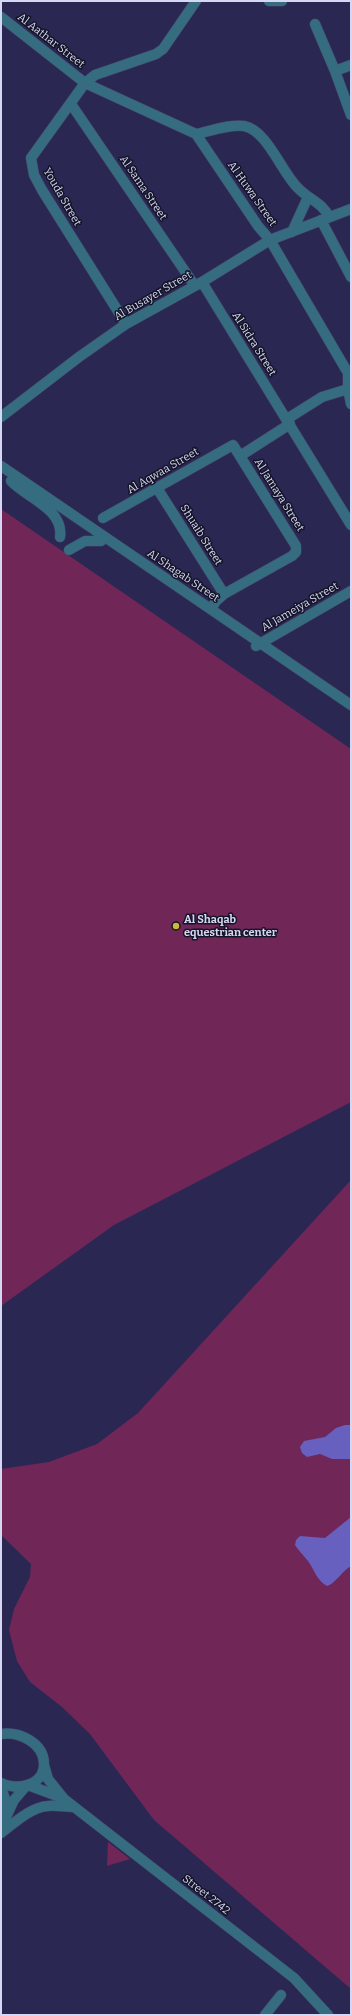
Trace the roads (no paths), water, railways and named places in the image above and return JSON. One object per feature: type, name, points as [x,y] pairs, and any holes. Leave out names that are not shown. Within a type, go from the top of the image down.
[{"type":"street","points":[[196,1],[163,49],[156,54],[96,75],[85,83],[196,134],[227,127],[245,126],[258,133],[269,146],[298,188],[321,206],[325,219],[351,277]]},
{"type":"street","points":[[268,1],[282,1]]},
{"type":"street","name":"Al Aathar Street","points":[[1,18],[85,83]]},
{"type":"street","points":[[315,24],[335,71],[351,115]]},
{"type":"street","points":[[335,71],[351,65]]},
{"type":"street","name":"Youda Street","points":[[85,83],[30,158],[34,175],[126,324]]},
{"type":"street","name":"Al Sama Street","points":[[71,104],[198,284]]},
{"type":"street","name":"Al Huwa Street","points":[[196,134],[258,226],[270,240],[348,373],[348,389]]},
{"type":"street","points":[[292,232],[308,197]]},
{"type":"street","name":"Al Busayer Street","points":[[1,417],[79,357],[126,324],[198,284],[270,240],[351,209]]},
{"type":"street","name":"Al Sidra Street","points":[[198,284],[288,421],[351,525]]},
{"type":"street","points":[[240,456],[322,397],[348,389],[351,404]]},
{"type":"street","name":"Al Jamaya Street","points":[[211,610],[216,601],[224,594],[292,556],[296,552],[296,546],[233,445]]},
{"type":"street","name":"Al Aqwaa Street","points":[[103,518],[233,445]]},
{"type":"street","name":"Al Shagab Street","points":[[1,466],[211,610],[258,645]]},
{"type":"street","name":"Al Shagab Street","points":[[1,474],[295,670],[351,705]]},
{"type":"street","points":[[11,481],[55,516],[60,525],[60,537]]},
{"type":"street","name":"Shuaib Street","points":[[157,488],[224,594]]},
{"type":"street","points":[[69,550],[85,541],[101,541]]},
{"type":"street","name":"Al Jameiya Street","points":[[258,645],[351,591]]},
{"type":"street","name":"Al Shagab Street","points":[[295,670],[351,711]]},
{"type":"street","name":"Street 2742","points":[[1,1734],[15,1734],[33,1743],[41,1752],[48,1779],[64,1799],[294,1978],[328,2015]]},
{"type":"street","points":[[3,1818],[14,1800],[27,1786],[39,1777],[44,1765]]},
{"type":"street","name":"Street 2742","points":[[1,1783],[13,1788],[27,1786],[64,1799]]},
{"type":"street","points":[[1,1787],[5,1799],[1,1828]]},
{"type":"street","points":[[1,1833],[25,1815],[47,1806],[74,1807]]},
{"type":"street","points":[[265,2015],[281,1995]]},
{"type":"place","name":"Al Shaqab equestrian center","points":[[176,926]]}]
